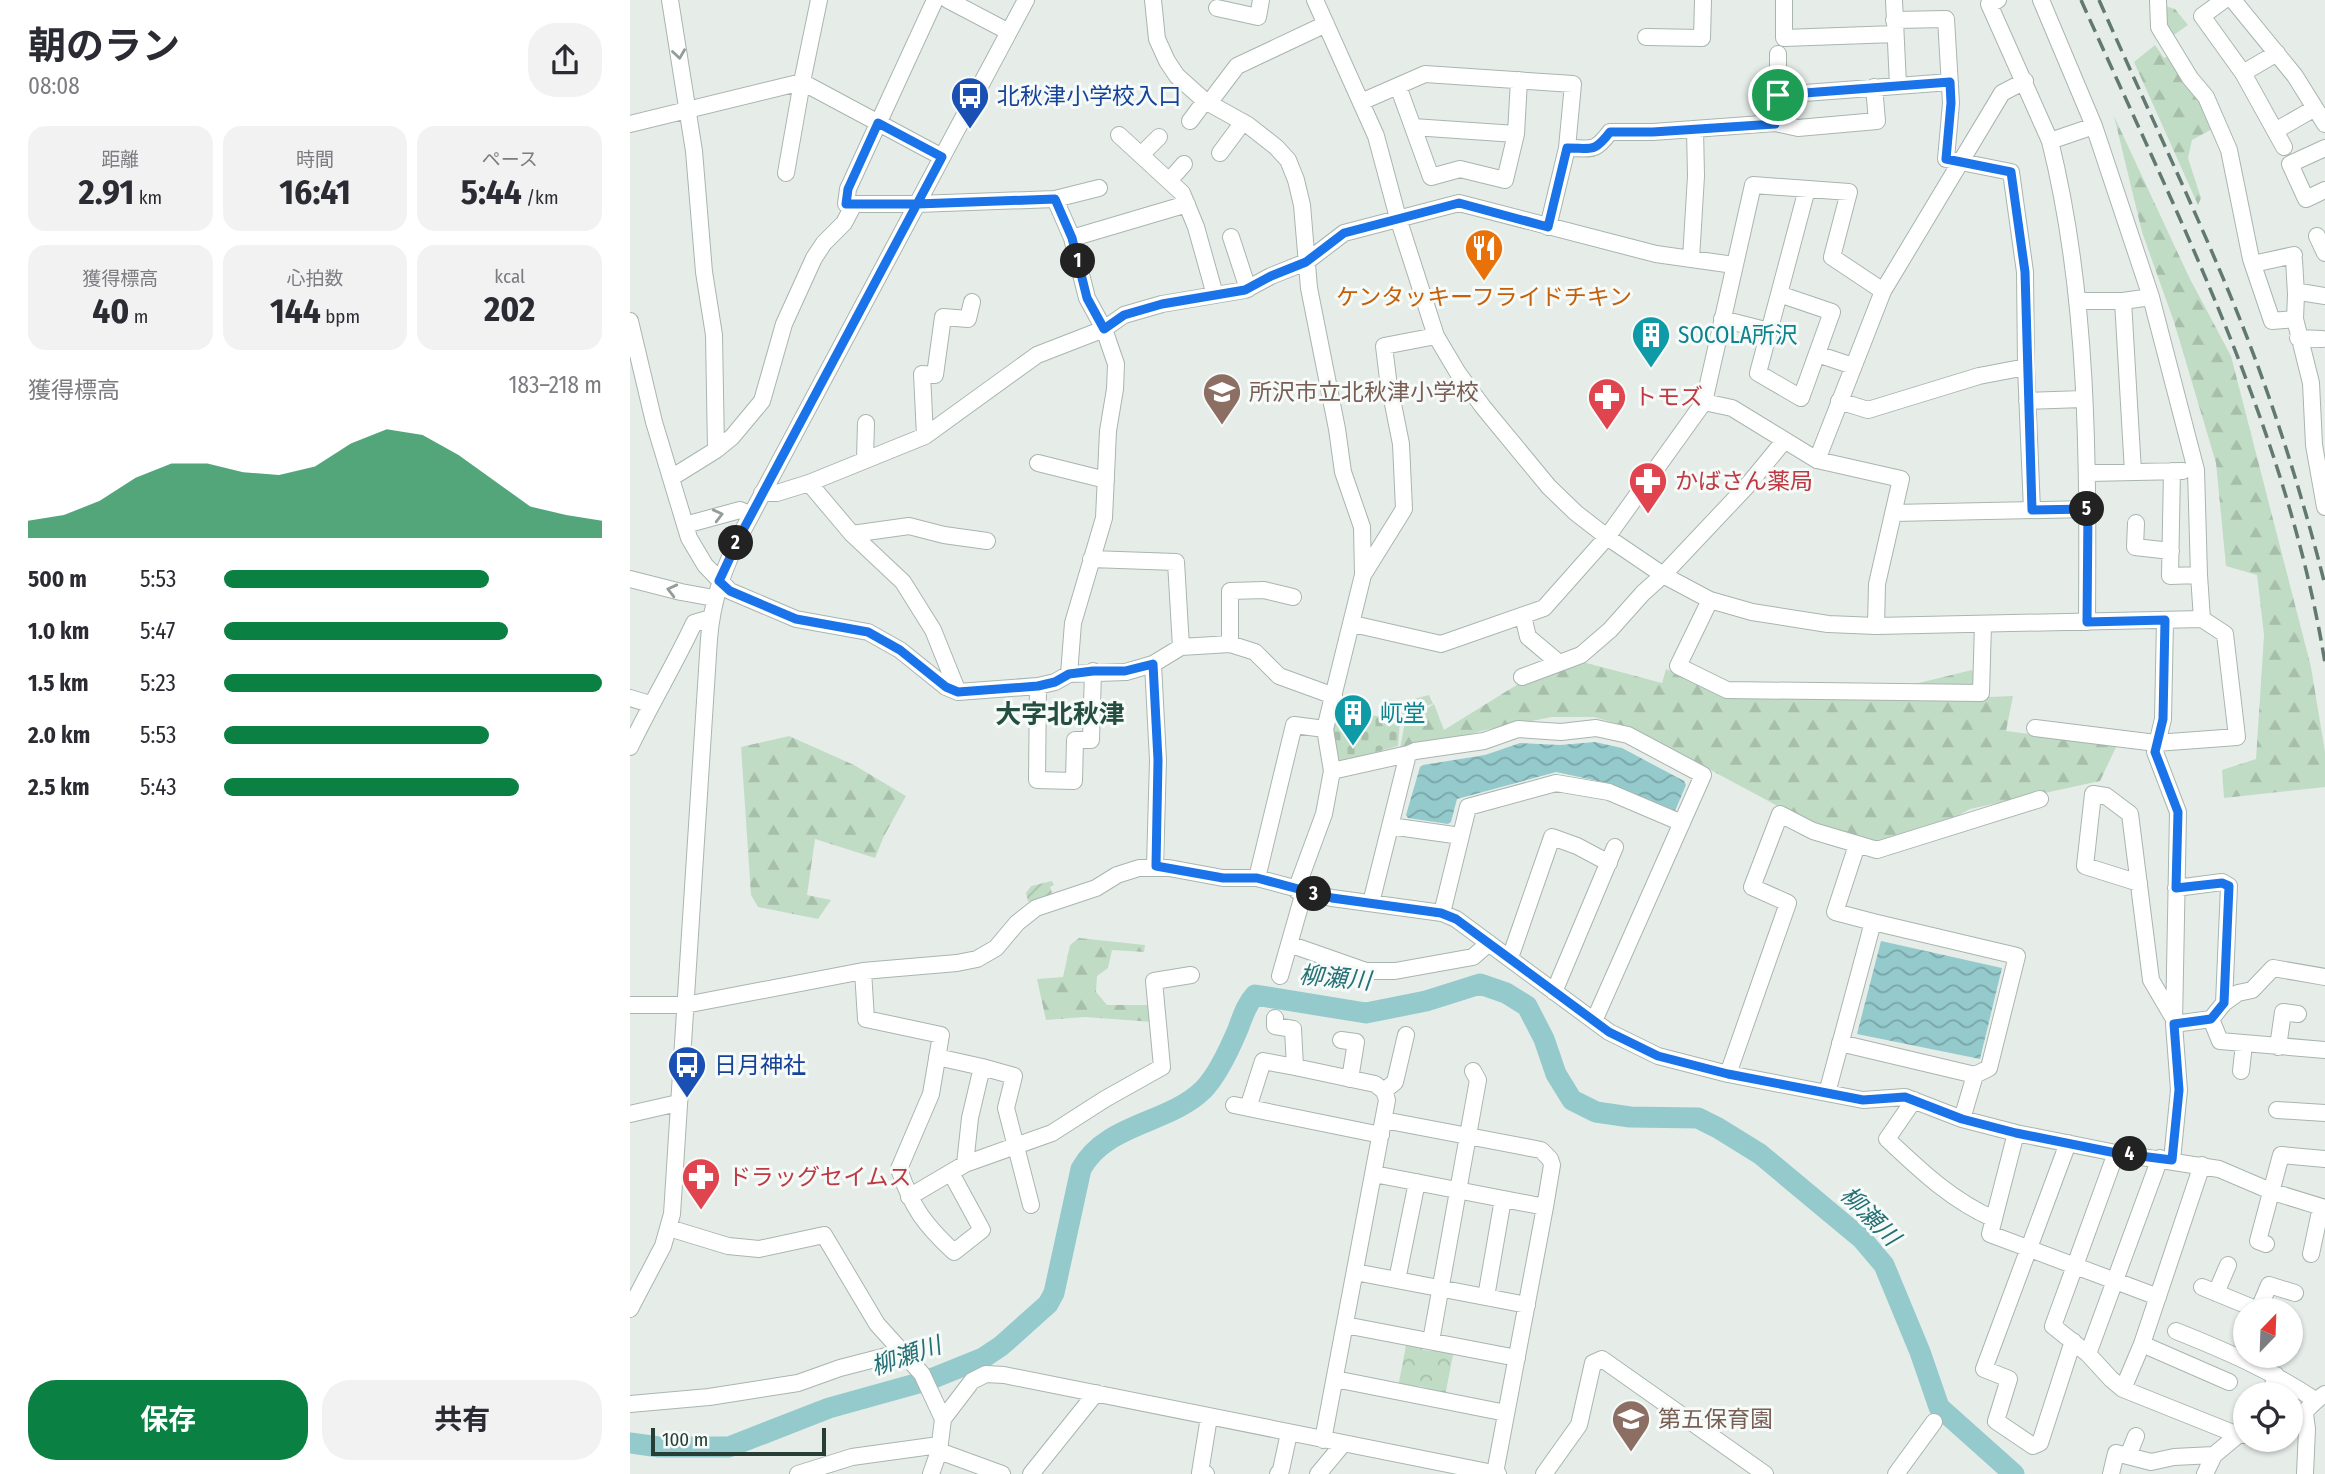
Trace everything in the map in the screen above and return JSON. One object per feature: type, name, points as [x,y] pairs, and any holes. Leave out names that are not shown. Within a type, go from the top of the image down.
[{"type":"street","points":[[670,0],[697,178],[704,272],[714,335],[716,450]]},
{"type":"street","points":[[786,173],[819,0]]},
{"type":"street","points":[[935,0],[848,189],[846,204],[1055,199],[1099,188]]},
{"type":"street","points":[[948,0],[1009,32]]},
{"type":"street","points":[[630,1309],[649,1278],[669,1228],[676,1177],[678,1103],[711,618],[719,581],[762,494],[1026,0]]},
{"type":"street","points":[[1153,0],[1157,39],[1177,76],[1207,102],[1276,146],[1288,160],[1297,180],[1302,205],[1306,262],[1343,472],[1363,527],[1363,575],[1325,729],[1332,771],[1324,814],[1300,891],[1280,976]]},
{"type":"street","points":[[1217,8],[1258,17],[1261,0]]},
{"type":"street","points":[[1315,0],[1376,136],[1398,218],[1436,336],[1458,373],[1522,456],[1576,513],[1607,537],[1663,575],[1710,600],[1752,612],[1828,624],[1876,626],[2202,619],[2225,634],[2237,737],[2157,743],[2035,729]]},
{"type":"street","points":[[1646,37],[1702,38],[1703,0]]},
{"type":"street","points":[[1784,0],[1784,37],[1894,27],[1946,19],[1951,103],[1946,159],[2011,172],[2025,272],[2032,510]]},
{"type":"street","points":[[1894,0],[1898,85]]},
{"type":"street","points":[[1998,0],[1989,4],[2050,141],[2065,200],[2078,301],[2088,473],[2087,622]]},
{"type":"street","points":[[2041,0],[2094,126],[2151,297],[2196,470],[2202,619]]},
{"type":"street","points":[[2158,0],[2159,27],[2190,78],[2206,97],[2229,149],[2253,264],[2272,321],[2295,319]]},
{"type":"street","points":[[2224,0],[2203,16],[2243,73],[2284,147]]},
{"type":"street","points":[[2234,0],[2295,76],[2325,124]]},
{"type":"street","points":[[1190,121],[1237,66],[1326,24]]},
{"type":"street","points":[[2243,73],[2277,53]]},
{"type":"street","points":[[1775,124],[1779,54]]},
{"type":"street","points":[[1362,102],[1425,74],[1573,84],[1567,148],[1548,227]]},
{"type":"street","points":[[1398,86],[1431,177],[1460,169],[1505,180],[1516,134],[1519,80]]},
{"type":"street","points":[[1817,460],[1883,291],[2002,93],[2025,81]]},
{"type":"street","points":[[630,124],[802,82],[942,157]]},
{"type":"street","points":[[1778,95],[1950,82]]},
{"type":"street","points":[[1567,148],[1594,148],[1599,146],[1610,132],[1775,124],[1798,128],[1877,121],[1874,87]]},
{"type":"street","points":[[2276,131],[2315,108]]},
{"type":"street","points":[[1220,153],[1242,122]]},
{"type":"street","points":[[2050,141],[2094,126]]},
{"type":"street","points":[[1413,127],[1516,134]]},
{"type":"street","points":[[1691,259],[1696,176],[1695,129]]},
{"type":"street","points":[[1119,135],[1182,193],[1214,295]]},
{"type":"street","points":[[1141,155],[1159,137]]},
{"type":"street","points":[[2325,148],[2290,164],[2306,199],[2325,190]]},
{"type":"street","points":[[1169,181],[1184,164]]},
{"type":"street","points":[[1353,624],[1441,644],[1544,608],[1607,537],[1704,402],[1753,185],[1849,192],[1832,257],[1883,291]]},
{"type":"street","points":[[1779,294],[1832,312],[1801,398],[1758,373],[1769,331],[1807,189]]},
{"type":"street","points":[[1055,199],[1072,238],[1087,298],[1104,329],[1116,364],[1108,430],[1104,518],[1073,623],[1069,674]]},
{"type":"street","points":[[762,494],[777,493],[809,483],[925,436],[1037,355],[1104,329],[1124,315],[1162,304],[1248,289],[1306,262],[1344,233],[1459,203],[1656,254],[1734,265]]},
{"type":"street","points":[[671,478],[732,437],[762,401],[784,324],[814,258],[824,243],[844,223],[854,204]]},
{"type":"street","points":[[1072,238],[1187,204]]},
{"type":"street","points":[[2317,236],[2325,253]]},
{"type":"street","points":[[1231,237],[1248,289]]},
{"type":"street","points":[[2253,264],[2294,258],[2295,319],[2311,383],[2314,445],[2325,507]]},
{"type":"street","points":[[2296,294],[2300,292],[2325,296]]},
{"type":"street","points":[[2078,301],[2123,301],[2151,297]]},
{"type":"street","points":[[2123,301],[2133,472]]},
{"type":"street","points":[[925,436],[922,374],[935,375],[943,317],[968,319],[971,302]]},
{"type":"street","points":[[1722,320],[1769,331]]},
{"type":"street","points":[[630,321],[653,422],[685,525],[696,554],[730,591],[796,619],[868,632],[900,650],[946,687],[958,692],[1038,686],[1055,682],[1069,674],[1125,671],[1153,664],[1181,648],[1230,644],[1255,652],[1279,676],[1334,696]]},
{"type":"street","points":[[1363,575],[1404,509],[1401,443],[1384,346],[1436,336]]},
{"type":"street","points":[[2298,338],[2322,339]]},
{"type":"street","points":[[1817,354],[1853,366]]},
{"type":"street","points":[[1839,401],[1868,410],[1979,376],[2026,367]]},
{"type":"street","points":[[2027,401],[2083,399]]},
{"type":"street","points":[[1704,402],[1732,408],[1817,460],[1901,479],[1877,584],[1876,626]]},
{"type":"street","points":[[865,459],[866,422]]},
{"type":"street","points":[[1522,677],[1581,655],[1610,630],[1747,486],[1784,442]]},
{"type":"street","points":[[1038,463],[1106,480]]},
{"type":"street","points":[[2088,473],[2196,470]]},
{"type":"street","points":[[2172,471],[2170,576],[2199,575]]},
{"type":"street","points":[[809,483],[852,534],[903,582],[933,630],[958,692]]},
{"type":"street","points":[[1893,513],[2088,509]]},
{"type":"street","points":[[685,525],[740,510],[751,515]]},
{"type":"street","points":[[2136,523],[2135,547],[2171,551]]},
{"type":"street","points":[[852,534],[909,526],[944,535],[987,541]]},
{"type":"street","points":[[1091,559],[1176,562],[1181,648]]},
{"type":"street","points":[[631,582],[714,598]]},
{"type":"street","points":[[1230,644],[1230,590],[1264,590],[1293,597]]},
{"type":"street","points":[[1710,600],[1678,666],[1727,690],[1981,693],[1983,624]]},
{"type":"street","points":[[1523,616],[1528,637],[1559,663]]},
{"type":"street","points":[[630,747],[694,624],[711,618]]},
{"type":"street","points":[[2088,1354],[2166,1159],[2179,1090],[2174,1021],[2178,812],[2155,752],[2163,719],[2165,620]]},
{"type":"street","points":[[1153,664],[1158,760],[1156,866]]},
{"type":"street","points":[[1038,686],[1037,780],[1074,781],[1075,740],[1091,740],[1093,671]]},
{"type":"street","points":[[630,698],[650,705]]},
{"type":"street","points":[[1257,878],[1294,726],[1325,729]]},
{"type":"street","points":[[1332,771],[1415,751],[1484,741],[1518,729],[1561,732],[1596,727],[1628,735],[1703,775],[1594,1021]]},
{"type":"street","points":[[1371,904],[1408,754]]},
{"type":"street","points":[[1441,913],[1468,807],[1556,783],[1609,792],[1682,823]]},
{"type":"street","points":[[2139,883],[2085,866],[2093,794],[2106,796],[2130,814],[2139,883],[2151,979],[2174,1021]]},
{"type":"street","points":[[1728,1074],[1788,902],[1752,887],[1780,814],[1812,831],[1877,850],[2040,799]]},
{"type":"street","points":[[1391,826],[1461,836]]},
{"type":"street","points":[[1510,958],[1552,837],[1612,855],[1555,992]]},
{"type":"street","points":[[1840,1043],[1975,1075],[1989,1068],[2017,956],[1835,912],[1857,845]]},
{"type":"street","points":[[630,1004],[685,1005],[863,971],[977,959],[996,948],[1017,923],[1036,908],[1096,888],[1130,870],[1156,866],[1223,878],[1257,878],[1300,891],[1441,913],[1456,919],[1594,1021],[1642,1049],[1728,1074],[1863,1100],[1905,1097],[1962,1119],[2016,1133],[2116,1153],[2219,1169],[2273,1192],[2323,1207],[2311,1254]]},
{"type":"street","points":[[2176,888],[2222,883],[2229,886],[2224,1003]]},
{"type":"street","points":[[1827,1093],[1873,922]]},
{"type":"street","points":[[1289,944],[1366,971],[1395,971],[1473,957],[1489,943]]},
{"type":"street","points":[[2174,1021],[2211,1019],[2224,1003],[2238,993],[2252,990],[2273,968],[2325,976]]},
{"type":"street","points":[[863,971],[866,1019],[941,1035],[931,1094],[899,1169],[909,1197],[928,1228],[954,1252],[982,1230],[958,1169],[982,1067]]},
{"type":"street","points":[[909,1197],[958,1169],[1016,1144],[1052,1133],[1162,1067],[1154,981],[1191,975]]},
{"type":"street","points":[[2278,1047],[2283,1013],[2298,1014]]},
{"type":"street","points":[[1275,1018],[1275,1026],[1293,1028],[1295,1068]]},
{"type":"street","points":[[2211,1019],[2220,1041],[2325,1051]]},
{"type":"street","points":[[1384,1091],[1395,1082],[1406,1035]]},
{"type":"street","points":[[1341,1040],[1356,1042],[1350,1079]]},
{"type":"street","points":[[2241,1071],[2244,1044]]},
{"type":"street","points":[[937,1057],[1014,1076],[1006,1108],[1031,1205]]},
{"type":"street","points":[[931,1474],[939,1448],[943,1419],[972,1381],[986,1374],[1004,1375],[1342,1444],[1496,1474],[1552,1165],[1546,1153],[1468,1137],[1382,1127],[1241,1106],[1263,1061],[1375,1084],[1384,1091],[1387,1100],[1382,1127],[1374,1174],[1323,1440]]},
{"type":"street","points":[[1431,1341],[1478,1080],[1473,1071]]},
{"type":"street","points":[[1962,1119],[1975,1075]]},
{"type":"street","points":[[1914,1100],[1886,1139],[1933,1182],[1971,1209],[1994,1219]]},
{"type":"street","points":[[630,1114],[678,1103]]},
{"type":"street","points":[[2277,1110],[2325,1113]]},
{"type":"street","points":[[2016,1133],[1990,1234],[2158,1297]]},
{"type":"street","points":[[2068,1143],[1984,1369],[2009,1379],[1996,1421],[2034,1446],[2040,1443],[2073,1341]]},
{"type":"street","points":[[2116,1153],[2053,1326],[2088,1354],[2110,1379],[2123,1389],[2233,1432]]},
{"type":"street","points":[[2266,1244],[2258,1241],[2281,1155],[2325,1159]]},
{"type":"street","points":[[2123,1389],[2142,1344],[2202,1165]]},
{"type":"street","points":[[1374,1174],[1545,1207]]},
{"type":"street","points":[[1397,1280],[1417,1182]]},
{"type":"street","points":[[1486,1297],[1503,1199]]},
{"type":"street","points":[[669,1228],[727,1246],[759,1249],[824,1236],[877,1324],[922,1374],[943,1419]]},
{"type":"street","points":[[2228,1265],[2209,1290],[2233,1300]]},
{"type":"street","points":[[1355,1272],[1527,1305]]},
{"type":"street","points":[[2263,1298],[2269,1285],[2295,1293]]},
{"type":"street","points":[[1345,1325],[1517,1358]]},
{"type":"street","points":[[2176,1331],[2233,1350]]},
{"type":"street","points":[[2142,1344],[2229,1382]]},
{"type":"street","points":[[630,1404],[709,1398],[798,1384],[840,1368],[902,1352]]},
{"type":"street","points":[[1544,1474],[1579,1425],[1593,1363],[1602,1359],[1765,1474]]},
{"type":"street","points":[[2265,1368],[2320,1397],[2305,1414],[2305,1474]]},
{"type":"street","points":[[2274,1382],[2276,1375]]},
{"type":"street","points":[[1335,1379],[1506,1413]]},
{"type":"street","points":[[1031,1474],[1096,1394]]},
{"type":"street","points":[[1206,1474],[1200,1473],[1209,1417]]},
{"type":"street","points":[[1896,1474],[1934,1422]]},
{"type":"street","points":[[1278,1474],[1289,1433]]},
{"type":"street","points":[[2128,1456],[2136,1436]]},
{"type":"street","points":[[2205,1474],[2214,1455],[2233,1441]]},
{"type":"street","points":[[1318,1474],[1342,1444]]},
{"type":"street","points":[[798,1474],[852,1457],[939,1448],[1002,1474]]},
{"type":"street","points":[[2111,1474],[2116,1453],[2151,1462],[2174,1457],[2214,1455]]},
{"type":"green space","points":[[2162,5],[2175,9],[2188,25],[2171,37],[2162,23]]},
{"type":"green space","points":[[2155,45],[2164,58],[2172,55],[2201,97],[2214,128],[2192,140],[2188,158],[2201,198],[2198,205],[2134,62]]},
{"type":"green space","points":[[2114,116],[2189,277],[2231,356],[2311,667],[2325,752],[2325,787],[2224,798],[2222,770],[2256,759],[2264,635],[2257,575],[2226,566],[2216,463],[2174,322],[2142,232]]},
{"type":"green space","points":[[1579,661],[1662,683],[1666,669],[1723,696],[1861,697],[1972,670],[1988,697],[2013,696],[2006,731],[2117,745],[2100,781],[1970,809],[1893,851],[1804,820],[1632,728],[1594,717],[1552,717],[1485,730],[1399,753],[1405,722],[1434,704],[1444,730],[1523,681]]},
{"type":"green space","points":[[1429,695],[1433,704],[1408,711],[1405,719],[1400,722],[1398,746],[1339,762],[1336,760],[1332,725],[1338,712],[1383,717],[1383,699],[1406,701]]},
{"type":"green space","points":[[789,736],[854,765],[906,796],[875,858],[815,839],[807,895],[831,900],[818,919],[758,907],[751,895],[741,747]]},
{"type":"green space","points":[[1052,881],[1054,885],[1050,887],[1053,895],[1033,903],[1028,901],[1026,893],[1031,886]]},
{"type":"green space","points":[[1079,938],[1145,945],[1144,952],[1112,950],[1108,968],[1097,976],[1096,992],[1107,1005],[1152,1005],[1153,1022],[1085,1017],[1046,1020],[1037,979],[1063,977],[1070,945]]},
{"type":"green space","points":[[1407,1340],[1419,1343],[1423,1350],[1433,1351],[1438,1347],[1454,1350],[1445,1396],[1431,1394],[1427,1388],[1419,1386],[1413,1390],[1398,1387]]},
{"type":"water","points":[[1595,742],[1622,748],[1684,781],[1686,785],[1675,811],[1607,783],[1556,772],[1457,799],[1451,822],[1448,824],[1408,818],[1406,815],[1420,767],[1423,765],[1485,755],[1520,743],[1560,745]]},
{"type":"water","points":[[1881,941],[2002,968],[1980,1059],[1857,1034]]},
{"type":"waterway","name":"柳瀬川","points":[[630,1443],[659,1447],[729,1447],[829,1408],[926,1381],[983,1358],[1001,1346],[1048,1304],[1054,1293],[1081,1169],[1092,1154],[1106,1142],[1173,1110],[1203,1090],[1223,1061],[1255,995],[1366,1013],[1426,1001],[1480,984],[1506,993],[1527,1006],[1544,1039],[1556,1074],[1572,1100],[1596,1112],[1630,1117],[1698,1118],[1760,1154],[1862,1239],[1884,1265],[1920,1352],[1939,1407],[2014,1474]]},
{"type":"railway","points":[[2081,0],[2225,324],[2256,407],[2308,576],[2325,663]]},
{"type":"railway","points":[[2099,0],[2191,203],[2243,327],[2288,455],[2325,585]]},
{"type":"place","name":"北秋津小学校入口","points":[[970,130]]},
{"type":"place","name":"ケンタッキーフライドチキン","points":[[1484,282]]},
{"type":"place","name":"SOCOLA所沢","points":[[1651,369]]},
{"type":"place","name":"所沢市立北秋津小学校","points":[[1222,426]]},
{"type":"place","name":"トモズ","points":[[1607,431]]},
{"type":"place","name":"かばさん薬局","points":[[1648,515]]},
{"type":"place","name":"屼堂","points":[[1353,747]]},
{"type":"place","name":"日月神社","points":[[687,1099]]},
{"type":"place","name":"ドラッグセイムス","points":[[701,1211]]},
{"type":"place","name":"第五保育園","points":[[1631,1453]]},
{"type":"district","name":"大字北秋津","points":[[1060,714]]},
{"type":"route","points":[[1778,95],[1775,124],[1610,132],[1599,146],[1594,148],[1567,148],[1548,227],[1459,203],[1344,233],[1306,262],[1245,290],[1162,304],[1124,315],[1104,329],[1087,298],[1072,238],[1055,199],[917,204],[942,157],[878,123],[848,189],[846,204],[917,204],[742,532],[719,581],[730,591],[796,619],[868,632],[900,650],[946,687],[958,692],[1038,686],[1055,682],[1069,674],[1125,671],[1153,664],[1158,760],[1156,866],[1223,878],[1257,878],[1332,898],[1441,913],[1456,919],[1609,1032],[1642,1049],[1675,1061],[1863,1100],[1905,1097],[1962,1119],[2016,1133],[2116,1153],[2172,1160],[2179,1090],[2174,1024],[2211,1019],[2224,1003],[2229,886],[2222,883],[2176,888],[2178,812],[2155,752],[2163,719],[2165,620],[2087,622],[2088,509],[2032,510],[2025,272],[2011,172],[1946,159],[1950,82],[1778,95]]}]
